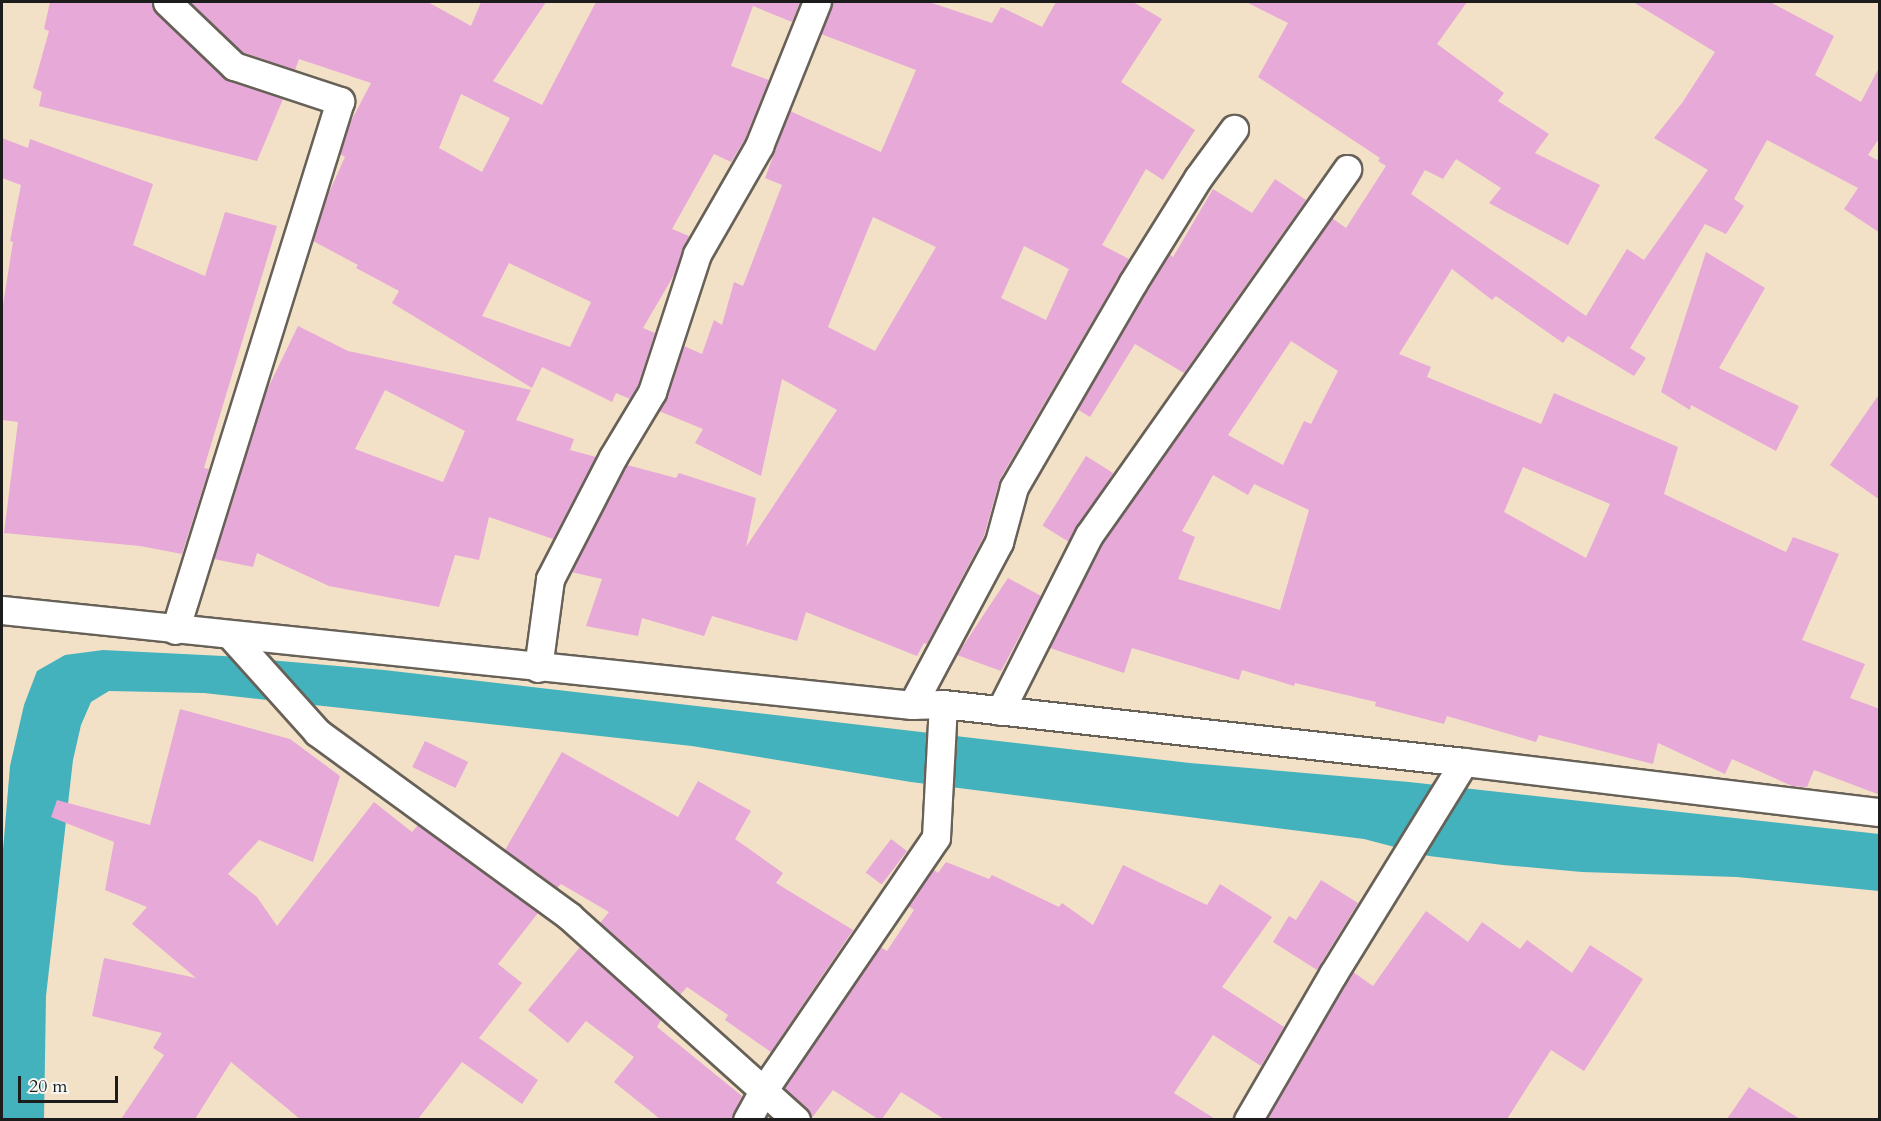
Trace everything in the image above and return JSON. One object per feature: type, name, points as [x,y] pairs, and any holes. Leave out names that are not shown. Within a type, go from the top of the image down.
[{"type":"street","points":[[167,2],[234,66],[340,101],[175,630]]},
{"type":"street","points":[[538,668],[550,579],[613,457],[652,392],[697,254],[759,146],[817,2]]},
{"type":"street","points":[[912,705],[999,542],[1014,487],[1132,284],[1198,178],[1234,129]]},
{"type":"street","points":[[1000,711],[1089,535],[1347,169]]},
{"type":"street","points":[[2,610],[538,668],[912,705],[943,704],[1464,762],[1880,812]]},
{"type":"street","points":[[231,636],[317,732],[569,916],[796,1119]]},
{"type":"street","points":[[747,1119],[763,1091],[936,837],[943,704]]},
{"type":"street","points":[[1248,1119],[1333,974],[1464,762]]},
{"type":"water","points":[[103,650],[223,656],[384,670],[1190,763],[1409,782],[1879,834],[1879,891],[1737,877],[1582,872],[1503,865],[1429,856],[1364,839],[911,782],[692,746],[204,693],[109,691],[91,702],[81,725],[73,760],[46,996],[44,1119],[2,1120],[2,862],[10,766],[24,705],[37,671],[65,655]]},
{"type":"building","points":[[50,2],[152,2],[156,13],[224,78],[283,99],[257,161],[39,106],[42,92],[33,88],[49,31],[44,29]]},
{"type":"building","points":[[189,2],[428,2],[471,26],[481,2],[546,2],[493,81],[542,105],[596,2],[800,2],[792,22],[753,6],[731,66],[769,80],[745,139],[731,162],[714,154],[672,229],[689,236],[674,275],[643,328],[655,333],[638,385],[630,399],[616,393],[612,402],[542,367],[532,388],[392,303],[399,291],[356,268],[358,265],[313,241],[326,199],[345,157],[340,154],[348,127],[371,83],[299,59],[295,70],[242,52]],"holes":[[[461,94],[510,118],[482,172],[439,148]],[[509,263],[591,302],[570,347],[482,316]]]},
{"type":"building","points":[[832,2],[929,2],[992,23],[1001,7],[1042,27],[1056,2],[1133,2],[1162,19],[1121,82],[1195,130],[1163,180],[1146,169],[1102,245],[1129,259],[1000,479],[984,536],[927,644],[924,643],[917,656],[806,612],[797,641],[712,616],[704,636],[642,618],[638,636],[586,626],[602,579],[571,572],[627,465],[676,478],[679,473],[756,498],[746,547],[837,410],[782,379],[761,476],[695,443],[703,429],[659,411],[667,397],[684,346],[702,354],[714,320],[722,325],[734,282],[743,286],[782,185],[765,178],[790,111],[881,152],[916,70],[821,34]],"holes":[[[873,217],[936,247],[875,351],[828,327]],[[1024,246],[1069,269],[1046,320],[1001,298]]]},
{"type":"building","points":[[1246,2],[1467,2],[1437,44],[1504,93],[1498,101],[1549,134],[1535,153],[1600,185],[1568,245],[1489,203],[1501,188],[1456,159],[1443,179],[1425,170],[1411,194],[1586,316],[1627,249],[1644,260],[1708,170],[1654,138],[1682,103],[1715,52],[1633,2],[1770,2],[1834,36],[1815,75],[1861,102],[1880,66],[1880,137],[1868,155],[1877,160],[1880,156],[1880,233],[1844,209],[1858,188],[1767,140],[1734,199],[1744,206],[1726,234],[1705,224],[1630,348],[1646,358],[1634,376],[1568,336],[1563,343],[1496,296],[1492,300],[1452,269],[1399,354],[1431,367],[1427,377],[1541,424],[1554,393],[1678,447],[1664,494],[1786,552],[1793,537],[1839,554],[1802,640],[1865,664],[1850,698],[1880,709],[1880,795],[1814,770],[1807,787],[1792,786],[1732,759],[1725,774],[1658,743],[1653,764],[1539,735],[1536,742],[1447,716],[1444,724],[1375,706],[1376,702],[1295,683],[1294,686],[1242,670],[1239,680],[1132,648],[1124,673],[1050,648],[1103,543],[1332,218],[1346,228],[1386,166],[1378,161],[1380,158],[1258,77],[1288,23]],"holes":[[[1291,341],[1338,371],[1311,424],[1304,421],[1283,465],[1228,435]],[[1523,467],[1610,504],[1586,558],[1504,512]],[[1213,475],[1248,495],[1254,484],[1309,510],[1280,610],[1178,579],[1195,537],[1182,531]]]},
{"type":"building","points":[[2,138],[28,148],[30,139],[153,184],[133,245],[205,276],[225,212],[277,226],[204,468],[209,469],[182,554],[140,546],[4,533],[18,422],[2,420],[2,311],[13,242],[10,241],[21,185],[2,178]]},
{"type":"building","points":[[1275,179],[1306,200],[1184,373],[1135,344],[1090,417],[1077,409],[1145,292],[1169,254],[1173,257],[1213,189],[1252,213]]},
{"type":"building","points":[[1706,252],[1765,288],[1719,368],[1799,406],[1776,451],[1691,405],[1690,410],[1661,392]]},
{"type":"building","points":[[298,326],[348,351],[531,390],[516,420],[574,439],[570,450],[596,457],[553,539],[489,517],[479,560],[455,555],[439,607],[329,586],[257,553],[253,567],[214,559],[265,394]],"holes":[[[385,390],[465,431],[443,482],[355,449]]]},
{"type":"building","points":[[1880,393],[1880,500],[1830,465]]},
{"type":"building","points":[[1086,456],[1113,473],[1070,542],[1043,526]]},
{"type":"building","points":[[1008,578],[1041,596],[1001,671],[957,655]]},
{"type":"building","points":[[180,709],[290,739],[340,776],[313,862],[259,840],[228,874],[257,897],[277,926],[374,802],[412,832],[418,825],[538,913],[498,964],[522,983],[479,1038],[538,1080],[522,1104],[462,1062],[418,1119],[300,1119],[231,1062],[195,1119],[121,1119],[164,1055],[153,1048],[162,1033],[92,1016],[104,958],[196,978],[132,924],[147,907],[105,890],[114,842],[51,817],[57,800],[150,825]]},
{"type":"building","points":[[425,741],[468,762],[455,788],[412,767]]},
{"type":"building","points":[[562,752],[678,817],[698,781],[751,811],[735,839],[783,873],[776,883],[853,930],[771,1052],[725,1020],[728,1015],[687,987],[680,995],[600,923],[609,912],[561,884],[557,888],[505,850]]},
{"type":"building","points":[[891,839],[907,851],[882,885],[866,873]]},
{"type":"building","points":[[946,862],[989,879],[992,875],[1059,907],[1062,903],[1093,925],[1123,865],[1207,905],[1220,884],[1272,917],[1222,987],[1284,1027],[1261,1066],[1213,1035],[1174,1093],[1215,1119],[944,1119],[901,1092],[882,1119],[878,1119],[833,1090],[811,1119],[807,1108],[784,1088],[880,947],[887,951],[914,910],[908,906],[933,869],[938,873]]},
{"type":"building","points":[[1321,880],[1358,903],[1317,970],[1273,942],[1289,916],[1296,920]]},
{"type":"building","points":[[1426,911],[1468,942],[1482,922],[1520,949],[1527,940],[1572,973],[1590,945],[1643,979],[1584,1071],[1551,1050],[1507,1119],[1267,1119],[1353,972],[1373,986]]},
{"type":"building","points":[[580,947],[661,1020],[657,1027],[742,1096],[731,1119],[660,1119],[614,1082],[634,1057],[586,1021],[568,1043],[528,1010]]},
{"type":"building","points":[[1749,1087],[1800,1119],[1727,1119]]}]
